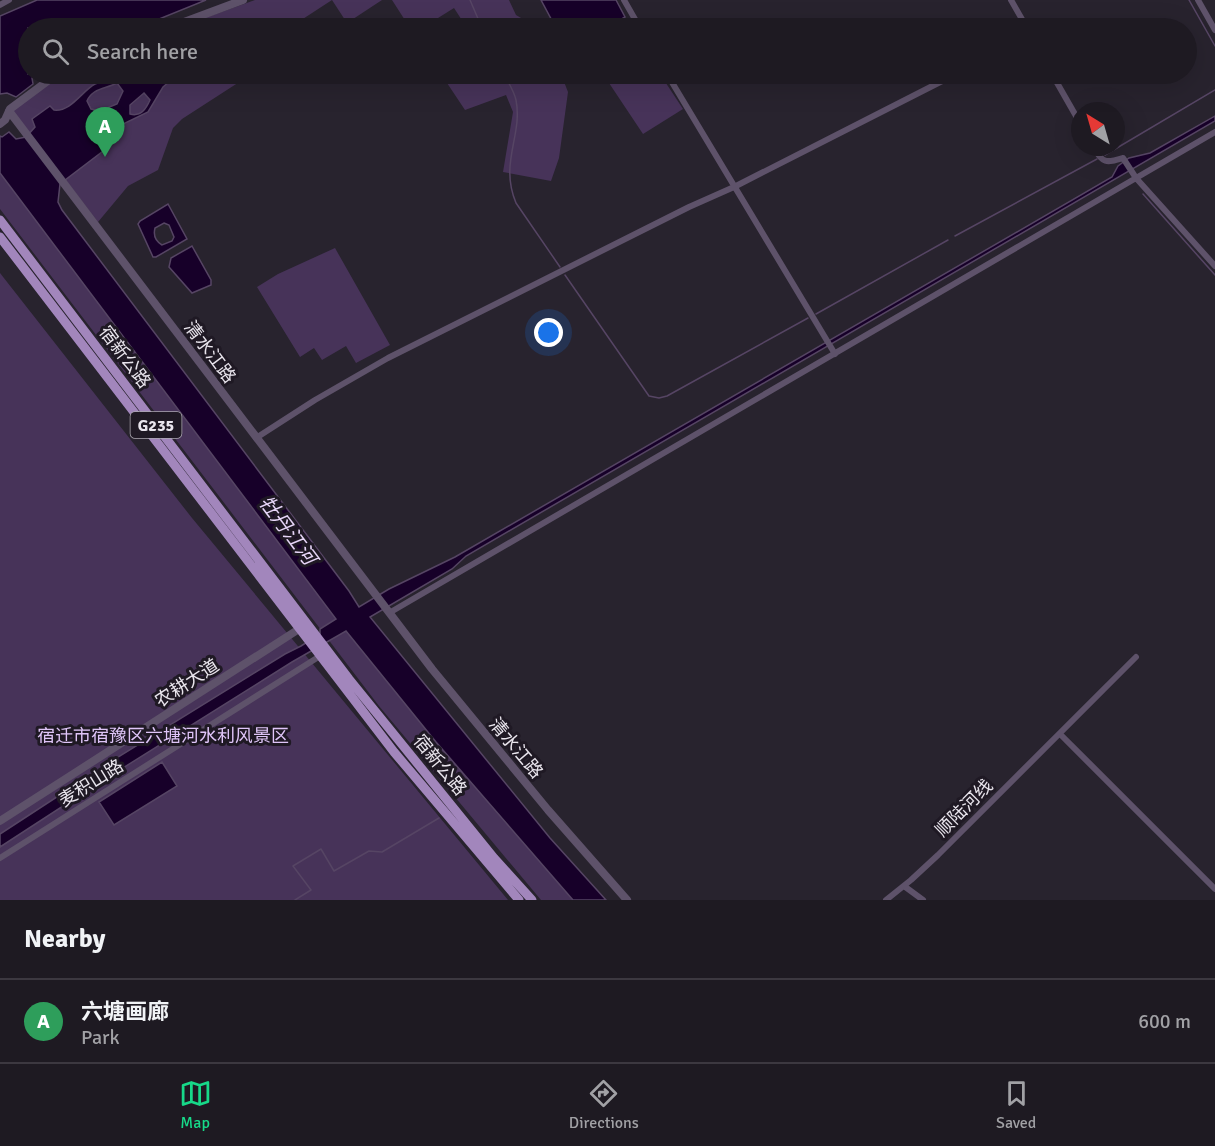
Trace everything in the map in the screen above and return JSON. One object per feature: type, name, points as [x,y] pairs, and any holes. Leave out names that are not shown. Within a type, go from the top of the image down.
[{"type":"highway","name":"宿新公路","points":[[0,220],[304,631]]},
{"type":"highway","name":"宿新公路","points":[[0,237],[304,631]]},
{"type":"highway","points":[[304,631],[321,653]]},
{"type":"highway","name":"宿新公路","points":[[321,653],[394,752],[519,900]]},
{"type":"highway","name":"宿新公路","points":[[321,653],[532,900]]},
{"type":"street","points":[[0,6],[9,0]]},
{"type":"street","points":[[195,18],[243,0]]},
{"type":"street","points":[[624,0],[634,18]]},
{"type":"street","points":[[1011,0],[1021,18]]},
{"type":"street","points":[[1198,0],[1215,30]]},
{"type":"street","points":[[2,122],[10,109],[44,84]]},
{"type":"street","points":[[673,84],[833,352]]},
{"type":"street","points":[[256,438],[315,400],[388,358],[936,84]]},
{"type":"street","points":[[1058,84],[1071,107]]},
{"type":"street","name":"清水江路","points":[[9,111],[388,611],[488,738],[627,900]]},
{"type":"street","points":[[388,611],[1215,132]]},
{"type":"street","points":[[1100,156],[1104,161],[1109,162],[1123,158],[1136,178],[1215,266]]},
{"type":"street","name":"农耕大道","points":[[0,821],[304,631]]},
{"type":"street","name":"麦积山路","points":[[0,858],[321,653]]},
{"type":"street","name":"顺陆河线","points":[[886,900],[904,886],[1136,657]]},
{"type":"street","points":[[1060,734],[1215,889]]},
{"type":"street","points":[[904,886],[922,900]]},
{"type":"green space","points":[[255,0],[332,0],[304,18],[205,18]]},
{"type":"green space","points":[[332,0],[382,0],[355,18],[344,18]]},
{"type":"green space","points":[[392,0],[509,0],[516,15],[521,18],[460,18],[454,8],[438,18],[404,18]]},
{"type":"green space","points":[[49,84],[236,84],[182,119],[173,128],[158,170],[128,186],[98,222],[12,110]]},
{"type":"green space","points":[[448,84],[565,84],[568,92],[559,158],[551,181],[503,172],[513,112],[506,95],[465,110]]},
{"type":"green space","points":[[610,84],[667,84],[683,109],[643,134]]},
{"type":"green space","points":[[0,173],[336,619],[436,742],[573,900],[541,900],[379,706],[0,209]]},
{"type":"green space","points":[[335,248],[390,345],[356,363],[346,346],[322,360],[314,348],[300,357],[257,287],[278,274]]},
{"type":"green space","name":"宿迁市宿豫区六塘河水利风景区","points":[[0,273],[192,518],[508,900],[0,900]]},
{"type":"water","points":[[37,0],[206,0],[162,18],[18,18],[18,84],[33,84],[16,97],[7,93],[0,94],[0,16]]},
{"type":"water","points":[[541,0],[616,0],[625,17],[623,18],[551,18]]},
{"type":"water","name":"牡丹江河","points":[[95,84],[114,84],[100,89],[89,97],[87,101],[91,109],[100,111],[117,104],[123,91],[118,84],[167,84],[148,112],[123,124],[111,145],[60,184],[58,202],[62,210],[359,607],[389,589],[455,557],[1112,177],[1118,166],[1129,158],[1150,153],[1215,116],[1215,121],[466,556],[452,569],[370,617],[550,838],[606,900],[573,900],[436,742],[346,631],[292,662],[91,788],[78,793],[77,797],[0,847],[0,834],[73,788],[81,780],[320,634],[320,629],[336,619],[0,173],[0,136],[9,132],[16,139],[26,137],[35,127],[32,119],[50,106],[54,110],[66,108]],"holes":[[[144,93],[150,100],[143,112],[130,114],[130,105]]]},
{"type":"water","points":[[168,204],[187,239],[153,257],[138,224]],"holes":[[[164,223],[169,225],[174,237],[172,241],[162,245],[155,238],[155,228]]]},
{"type":"water","points":[[192,246],[211,280],[211,285],[192,293],[169,267],[171,258]]},
{"type":"water","points":[[162,762],[177,786],[114,825],[99,802]]},
{"type":"waterway","points":[[470,0],[478,18]]},
{"type":"waterway","points":[[1189,0],[1215,46]]},
{"type":"waterway","points":[[509,84],[516,100],[517,113],[517,126],[510,162],[511,188],[516,203],[560,267]]},
{"type":"waterway","points":[[1125,143],[1215,90]]},
{"type":"waterway","points":[[955,236],[1097,159]]},
{"type":"waterway","points":[[1143,194],[1215,275]]},
{"type":"waterway","points":[[816,314],[948,240]]},
{"type":"waterway","points":[[565,275],[649,396],[659,398],[667,396],[808,318]]},
{"type":"waterway","points":[[295,900],[311,890],[293,866],[321,849],[334,871],[369,851],[382,852],[439,818]]},
{"type":"place","name":"六塘画廊","points":[[105,157]]}]
